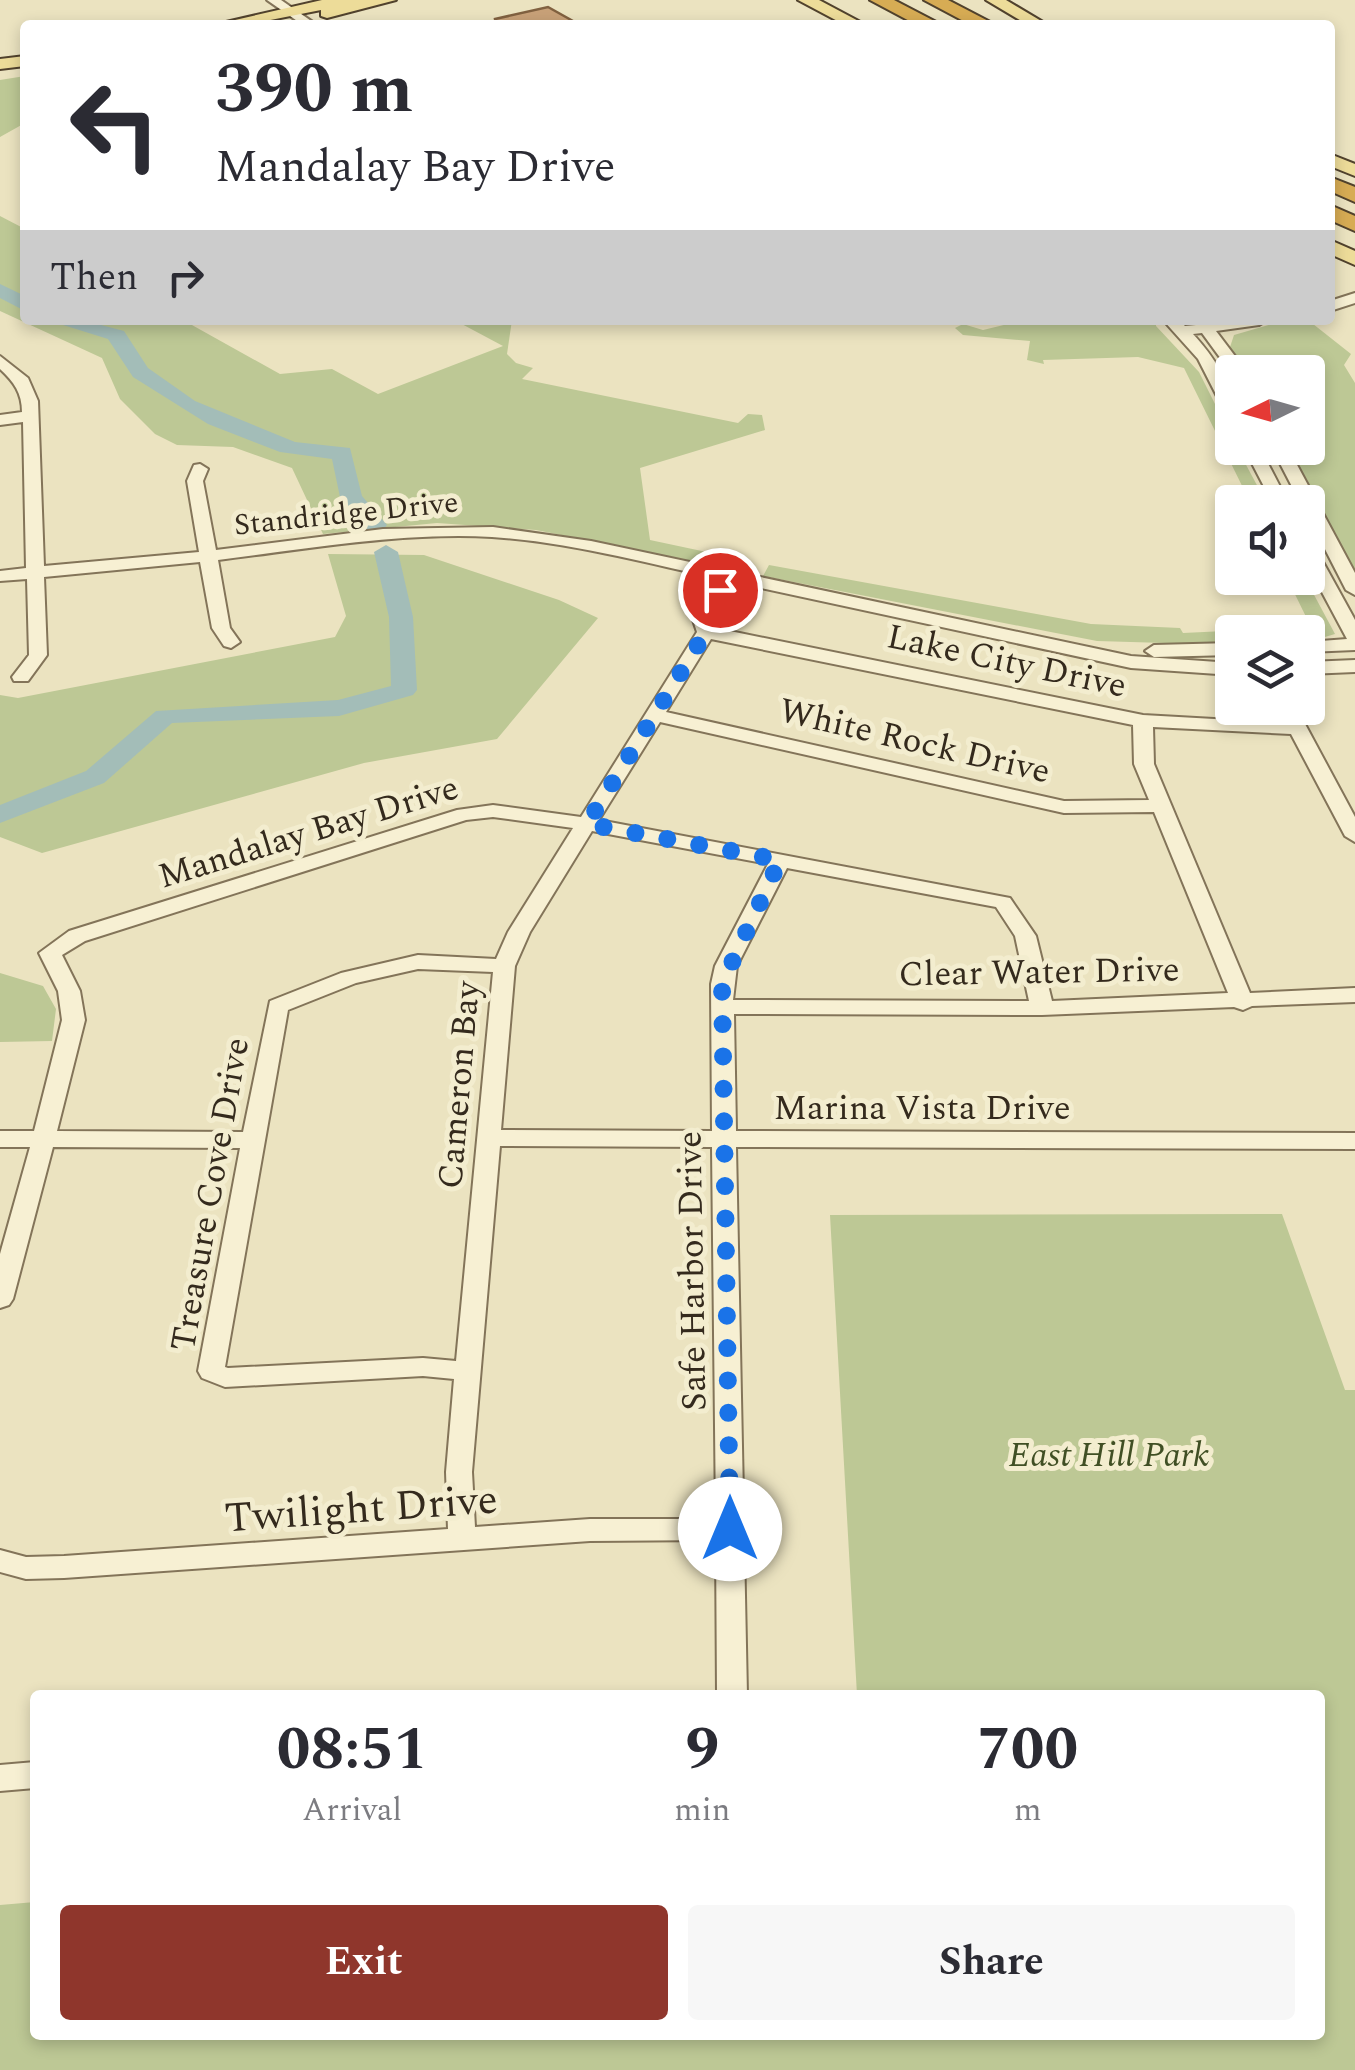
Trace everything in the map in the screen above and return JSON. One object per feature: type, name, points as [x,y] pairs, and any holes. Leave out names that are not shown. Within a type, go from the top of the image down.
[{"type":"highway","points":[[879,0],[921,20]]},
{"type":"highway","points":[[932,0],[975,20]]},
{"type":"main road","points":[[307,15],[346,0]]},
{"type":"main road","points":[[264,20],[388,0]]},
{"type":"main road","points":[[806,0],[848,20]]},
{"type":"main road","points":[[994,0],[1031,20]]},
{"type":"street","points":[[272,0],[307,15]]},
{"type":"street","points":[[1177,325],[1205,358],[1215,377]]},
{"type":"street","points":[[1206,325],[1227,355]]},
{"type":"street","points":[[0,362],[16,373],[28,389],[30,416],[38,655],[21,676]]},
{"type":"street","points":[[0,420],[30,416]]},
{"type":"street","points":[[1289,465],[1355,590]]},
{"type":"street","points":[[200,469],[195,481],[221,628],[231,642]]},
{"type":"street","name":"Standridge Drive","points":[[0,576],[383,534],[474,530],[591,546],[1106,653],[1131,662],[1215,668]]},
{"type":"street","name":"Cameron Bay","points":[[462,1540],[458,1472],[504,966],[519,932],[706,632],[726,623],[746,595],[741,580]]},
{"type":"street","points":[[1325,583],[1355,641],[1325,645]]},
{"type":"street","name":"Lake City Drive","points":[[706,632],[1143,721],[1298,728],[1355,836]]},
{"type":"street","name":"Standridge Drive","points":[[1106,653],[1215,650]]},
{"type":"street","points":[[1325,667],[1355,666]]},
{"type":"street","name":"White Rock Drive","points":[[654,715],[1064,807],[1163,806]]},
{"type":"street","points":[[1143,721],[1144,764],[1242,1003]]},
{"type":"street","name":"Mandalay Bay Drive","points":[[45,1139],[75,1013],[75,996],[50,953],[54,948],[77,936],[464,814],[494,811],[587,824],[1002,902],[1015,912],[1042,1008]]},
{"type":"street","name":"Safe Harbor Drive","points":[[732,1690],[722,984],[726,966],[780,860]]},
{"type":"street","name":"Treasure Cove Drive","points":[[468,1371],[423,1367],[225,1378],[211,1371],[278,1006],[350,978],[418,962],[504,966]]},
{"type":"street","name":"Clear Water Drive","points":[[724,1007],[1042,1008],[1242,1003],[1355,995]]},
{"type":"street","name":"Marina Vista Drive","points":[[488,1138],[1355,1141]]},
{"type":"street","points":[[0,1139],[252,1140]]},
{"type":"street","points":[[0,1299],[45,1139]]},
{"type":"street","name":"Twilight Drive","points":[[0,1562],[26,1568],[64,1567],[590,1530],[730,1529]]},
{"type":"street","points":[[0,1778],[30,1775]]},
{"type":"green space","points":[[20,77],[20,126],[0,137],[0,80]]},
{"type":"green space","points":[[0,216],[20,226],[20,320],[0,311]]},
{"type":"green space","points":[[30,325],[192,325],[280,374],[332,369],[378,394],[503,346],[464,325],[511,325],[507,354],[516,363],[533,368],[522,379],[738,423],[748,414],[762,415],[765,430],[640,468],[650,540],[730,557],[740,567],[733,569],[536,530],[437,523],[323,534],[292,468],[233,447],[177,445],[155,434],[120,399],[102,358]]},
{"type":"green space","points":[[966,325],[983,330],[1004,325],[1156,325],[1199,372],[1215,404],[1215,431],[1184,368],[1138,357],[1043,360],[1044,364],[1027,360],[1030,341],[963,335],[955,328]]},
{"type":"green space","points":[[1269,325],[1314,325],[1351,354],[1344,365],[1355,383],[1355,574],[1325,519],[1325,485],[1306,485],[1295,465],[1325,465],[1325,355],[1235,355],[1230,347],[1234,335]]},
{"type":"green space","points":[[1232,465],[1246,465],[1257,485],[1242,485]]},
{"type":"green space","points":[[328,554],[424,555],[559,600],[598,618],[497,739],[364,763],[42,853],[0,837],[0,695],[18,698],[335,637],[346,616]]},
{"type":"green space","points":[[769,565],[1091,624],[1180,628],[1183,633],[1215,632],[1215,644],[1097,641],[763,576]]},
{"type":"green space","points":[[1295,595],[1314,595],[1325,615],[1305,615]]},
{"type":"green space","points":[[1325,615],[1335,634],[1325,637]]},
{"type":"green space","points":[[0,973],[43,986],[56,1009],[52,1041],[0,1042]]},
{"type":"green space","name":"East Hill Park","points":[[1282,1214],[1345,1390],[1355,1390],[1355,2070],[0,2070],[0,1905],[30,1902],[30,2040],[1325,2040],[1325,1690],[857,1690],[830,1215]]},
{"type":"building","points":[[548,7],[571,20],[495,20]]},
{"type":"waterway","points":[[0,290],[20,302]]},
{"type":"waterway","points":[[77,325],[117,335],[125,354],[141,373],[188,406],[288,447],[342,453],[351,497],[375,525]]},
{"type":"waterway","points":[[0,815],[95,777],[165,716],[339,708],[404,690],[401,617],[386,552]]},
{"type":"route","points":[[720,590],[701,617],[706,632],[686,670],[587,824],[780,860],[726,966],[722,984],[730,1529]]}]
